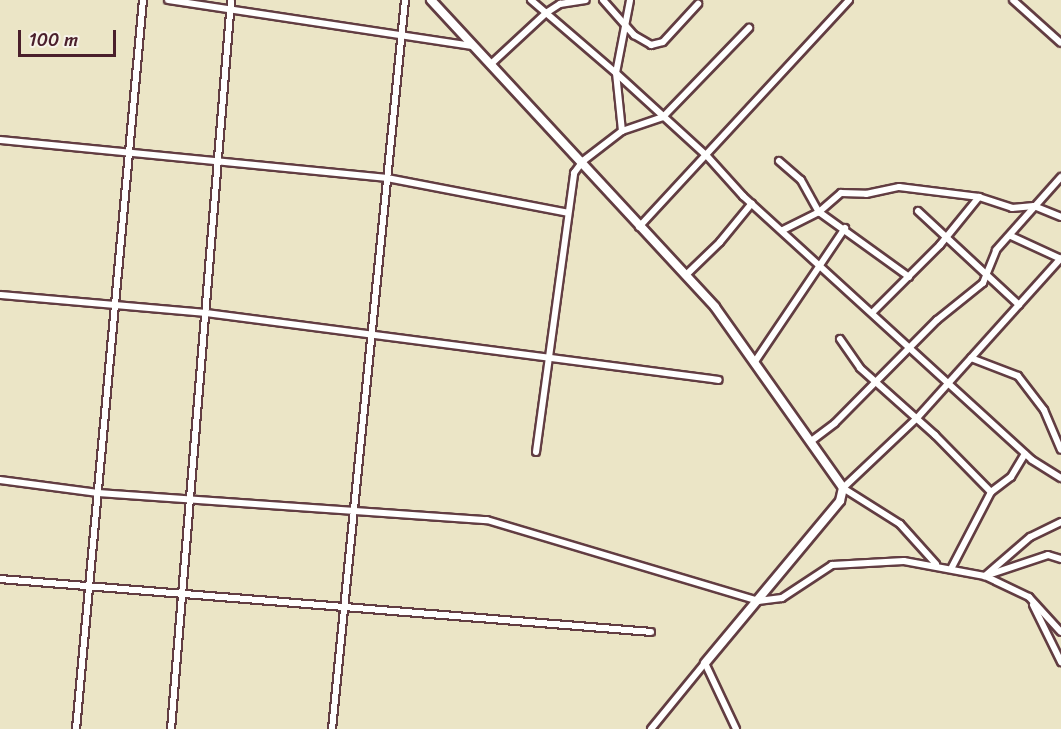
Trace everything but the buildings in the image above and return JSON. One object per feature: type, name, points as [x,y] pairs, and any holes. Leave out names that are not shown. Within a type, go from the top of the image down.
[{"type":"street","points":[[76,729],[143,0]]},
{"type":"street","points":[[168,0],[473,46]]},
{"type":"street","points":[[171,729],[231,0]]},
{"type":"street","points":[[332,729],[405,0]]},
{"type":"street","points":[[431,0],[583,161],[639,227],[715,307],[843,488],[900,524],[936,564]]},
{"type":"street","points":[[531,0],[707,156],[752,203],[820,263],[1025,454],[1061,478]]},
{"type":"street","points":[[491,64],[560,4],[586,0]]},
{"type":"street","points":[[603,0],[651,45],[663,42],[698,4]]},
{"type":"street","points":[[622,131],[616,73],[630,0]]},
{"type":"street","points":[[639,227],[849,0]]},
{"type":"street","points":[[1013,0],[1061,43]]},
{"type":"street","points":[[536,452],[574,173],[583,161],[622,131],[663,117],[749,28]]},
{"type":"street","points":[[0,140],[387,177],[568,213]]},
{"type":"street","points":[[779,160],[801,180],[819,212],[845,228],[909,277]]},
{"type":"street","points":[[810,442],[856,403],[874,380],[890,369],[909,346],[983,283],[996,250],[1011,236],[1061,177]]},
{"type":"street","points":[[783,230],[819,212],[842,193],[866,194],[885,188],[979,197],[1012,208],[1034,207],[1061,217]]},
{"type":"street","points":[[873,312],[946,237],[979,197]]},
{"type":"street","points":[[686,275],[752,203]]},
{"type":"street","points":[[918,212],[1019,306]]},
{"type":"street","points":[[754,363],[845,228]]},
{"type":"street","points":[[651,729],[840,501],[843,488],[917,418],[1061,258],[1011,236]]},
{"type":"street","points":[[0,294],[206,313],[719,380]]},
{"type":"street","points":[[840,339],[874,380],[917,418],[991,492]]},
{"type":"street","points":[[971,358],[1018,376],[1044,410],[1060,446]]},
{"type":"street","points":[[952,567],[991,492],[1011,477],[1025,454]]},
{"type":"street","points":[[0,480],[98,492],[487,520],[758,601],[782,598],[832,564],[904,561],[936,564],[985,576],[1029,597],[1061,632]]},
{"type":"street","points":[[985,576],[1030,537],[1061,522]]},
{"type":"street","points":[[985,576],[1048,555],[1061,559]]},
{"type":"street","points":[[0,579],[651,632]]},
{"type":"street","points":[[1029,597],[1061,662]]},
{"type":"street","points":[[705,663],[736,729]]}]
